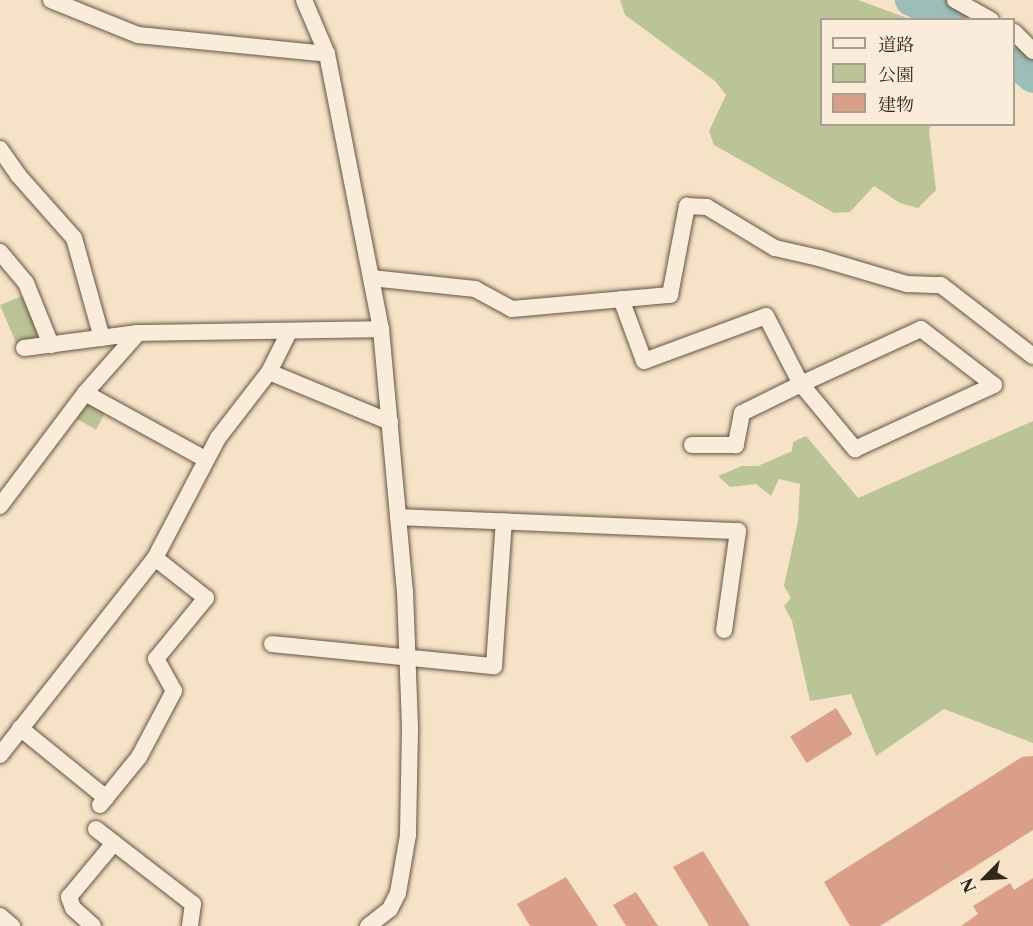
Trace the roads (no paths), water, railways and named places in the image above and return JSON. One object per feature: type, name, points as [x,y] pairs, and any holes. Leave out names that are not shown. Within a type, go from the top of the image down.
[{"type":"street","points":[[51,0],[138,35],[327,54]]},
{"type":"street","points":[[304,0],[327,54],[381,329],[408,657],[410,729],[408,835],[398,893],[390,909],[368,926]]},
{"type":"street","points":[[955,0],[987,18]]},
{"type":"street","points":[[1015,33],[1033,51]]},
{"type":"street","points":[[0,149],[18,175],[74,238],[102,338]]},
{"type":"street","points":[[371,278],[475,289],[512,309],[670,295],[687,206],[707,207],[775,248],[819,258],[907,284],[941,285],[1033,356]]},
{"type":"street","points":[[0,252],[26,283],[51,345]]},
{"type":"street","points":[[621,299],[644,361],[766,316],[801,384],[855,449],[994,385],[921,329],[801,384],[742,413],[736,445],[692,445]]},
{"type":"street","points":[[24,348],[138,333],[381,329]]},
{"type":"street","points":[[0,755],[155,558],[205,459],[218,438],[269,372],[289,332]]},
{"type":"street","points":[[0,506],[85,393],[138,333]]},
{"type":"street","points":[[269,372],[390,422]]},
{"type":"street","points":[[85,393],[205,459]]},
{"type":"street","points":[[398,517],[738,531],[724,630]]},
{"type":"street","points":[[272,644],[494,666],[504,521]]},
{"type":"street","points":[[20,728],[103,801],[139,757],[174,691],[156,659],[206,598],[155,558]]},
{"type":"street","points":[[96,829],[193,904],[190,926]]},
{"type":"street","points":[[93,926],[73,908],[69,897],[114,843]]},
{"type":"street","points":[[0,916],[12,926]]},
{"type":"waterway","points":[[911,0],[947,18]]},
{"type":"waterway","points":[[1015,61],[1033,77]]}]
